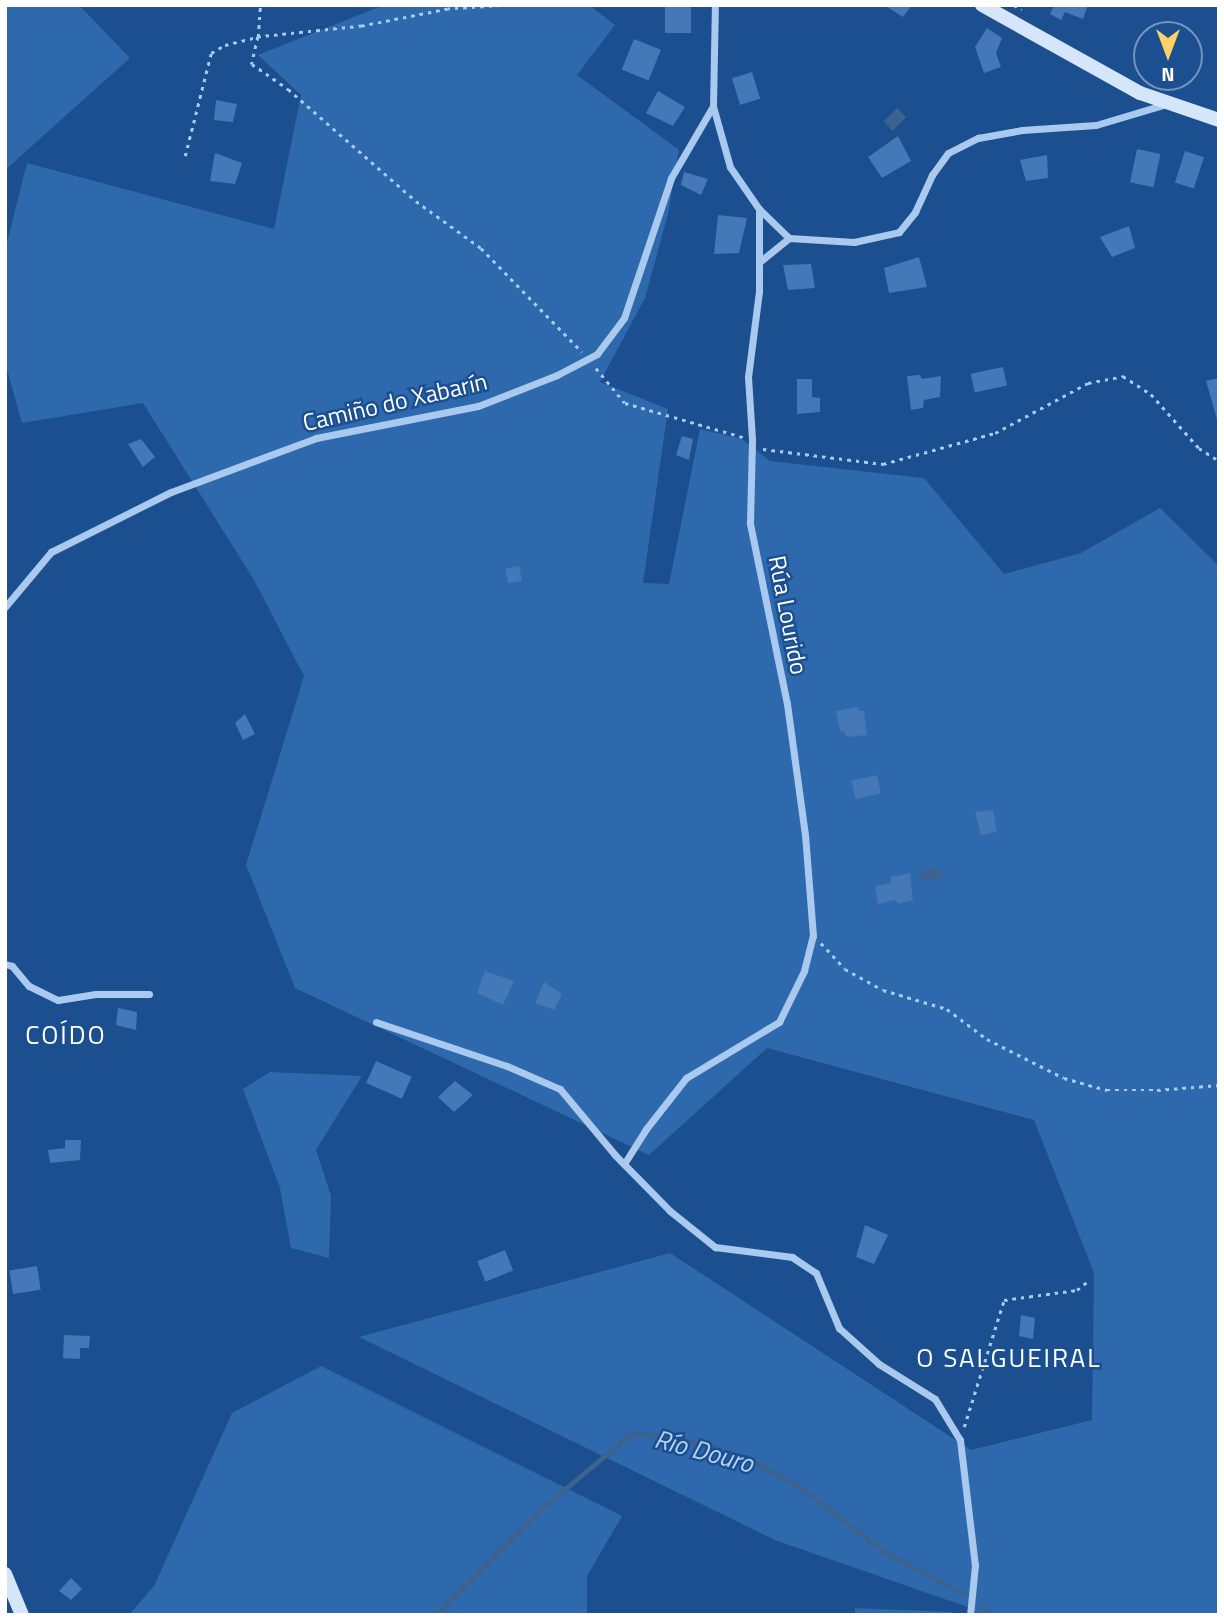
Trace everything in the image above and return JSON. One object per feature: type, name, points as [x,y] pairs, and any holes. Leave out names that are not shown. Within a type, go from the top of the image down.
[{"type":"main road","points":[[982,5],[1113,78],[1167,103],[1219,120]]},
{"type":"main road","points":[[5,1574],[22,1615]]},
{"type":"street","points":[[715,5],[713,106],[730,167],[759,209],[789,238],[854,242],[899,232],[915,212],[932,175],[948,153],[978,138],[1022,130],[1096,125],[1167,103]]},
{"type":"street","name":"Camiño do Xabarín","points":[[5,607],[51,551],[171,492],[316,438],[478,407],[557,375],[597,354],[624,318],[671,178],[713,106]]},
{"type":"street","name":"Rúa Lourido","points":[[624,1164],[646,1129],[686,1078],[779,1022],[804,971],[813,936],[805,835],[787,704],[750,523],[752,439],[748,377],[759,291],[759,209]]},
{"type":"street","points":[[759,262],[789,238]]},
{"type":"street","points":[[5,964],[12,966],[29,986],[58,1000],[96,994],[149,994]]},
{"type":"street","points":[[376,1021],[507,1066],[560,1089],[624,1164],[670,1212],[715,1247],[792,1257],[816,1273],[839,1328],[879,1364],[935,1399],[960,1440],[975,1566],[970,1615]]},
{"type":"path","points":[[260,5],[258,37],[252,64],[288,89],[416,201],[481,248],[588,358],[625,402],[752,439],[765,450],[883,464],[995,433],[1088,383],[1123,376],[1151,394],[1199,448],[1219,461]]},
{"type":"path","points":[[185,156],[211,53],[225,45],[258,37],[362,26],[448,9],[509,5]]},
{"type":"path","points":[[1014,5],[1025,11]]},
{"type":"path","points":[[813,936],[845,969],[873,985],[947,1009],[999,1046],[1064,1078],[1107,1090],[1157,1090],[1219,1085]]},
{"type":"path","points":[[960,1440],[1004,1300],[1077,1290],[1088,1281]]},
{"type":"shaded area","points":[[5,5],[79,5],[130,58],[5,170]]},
{"type":"shaded area","points":[[384,5],[589,5],[615,25],[577,75],[679,150],[668,214],[645,298],[600,382],[668,409],[643,583],[669,584],[700,429],[742,439],[770,461],[924,478],[1004,574],[1081,553],[1160,508],[1219,566],[1219,1615],[977,1615],[973,1609],[775,1540],[359,1337],[670,1253],[971,1450],[1092,1420],[1094,1273],[1034,1120],[767,1048],[649,1155],[295,988],[246,865],[304,676],[254,580],[143,403],[22,423],[5,362],[5,251],[27,163],[274,229],[301,95],[258,55]]},
{"type":"shaded area","points":[[897,108],[906,117],[893,131],[884,121]]},
{"type":"shaded area","points":[[940,867],[943,877],[922,881],[919,872]]},
{"type":"shaded area","points":[[270,1072],[362,1076],[316,1150],[331,1196],[329,1258],[291,1248],[280,1188],[243,1089]]},
{"type":"shaded area","points":[[321,1366],[622,1516],[587,1576],[587,1615],[129,1615],[154,1586],[232,1413]]},
{"type":"shaded area","points":[[855,1608],[952,1612],[952,1615],[855,1615]]},
{"type":"building","points":[[665,5],[691,5],[691,33],[665,33]]},
{"type":"building","points":[[884,5],[912,5],[903,17]]},
{"type":"building","points":[[1054,5],[1088,5],[1083,19],[1065,12],[1061,20],[1050,14]]},
{"type":"building","points":[[987,28],[1002,38],[996,53],[1001,67],[984,73],[975,47]]},
{"type":"building","points":[[634,39],[661,50],[649,80],[622,70]]},
{"type":"building","points":[[752,72],[760,99],[740,105],[732,78]]},
{"type":"building","points":[[658,91],[685,107],[673,126],[646,113]]},
{"type":"building","points":[[216,100],[237,104],[233,122],[214,120]]},
{"type":"building","points":[[898,136],[911,161],[882,178],[868,157]]},
{"type":"building","points":[[1137,149],[1160,154],[1153,187],[1130,182]]},
{"type":"building","points":[[1185,151],[1204,157],[1194,189],[1175,182]]},
{"type":"building","points":[[215,153],[242,163],[235,184],[210,181]]},
{"type":"building","points":[[1047,155],[1048,178],[1026,181],[1020,160]]},
{"type":"building","points":[[684,172],[708,179],[701,195],[681,185]]},
{"type":"building","points":[[718,215],[747,218],[739,253],[714,254]]},
{"type":"building","points":[[1129,226],[1135,248],[1112,257],[1100,237]]},
{"type":"building","points":[[919,257],[927,287],[889,293],[884,268]]},
{"type":"building","points":[[811,264],[815,288],[788,290],[783,265]]},
{"type":"building","points":[[1003,367],[1007,386],[975,392],[971,374]]},
{"type":"building","points":[[920,375],[922,379],[941,376],[940,397],[924,400],[923,408],[911,410],[907,376]]},
{"type":"building","points":[[1219,378],[1219,423],[1218,423],[1206,381]]},
{"type":"building","points":[[797,379],[812,379],[812,397],[820,398],[820,412],[797,414]]},
{"type":"building","points":[[682,436],[693,439],[689,460],[676,455]]},
{"type":"building","points":[[141,439],[155,457],[143,467],[128,444]]},
{"type":"building","points":[[519,566],[522,581],[508,583],[505,569]]},
{"type":"building","points":[[857,707],[859,711],[864,711],[867,735],[847,737],[844,731],[840,731],[836,711]]},
{"type":"building","points":[[245,714],[255,734],[243,740],[235,723]]},
{"type":"building","points":[[877,775],[881,794],[856,799],[852,780]]},
{"type":"building","points":[[993,810],[997,832],[981,835],[975,812]]},
{"type":"building","points":[[910,873],[913,900],[898,904],[895,900],[878,904],[875,886],[891,883],[891,877]]},
{"type":"building","points":[[485,971],[514,981],[503,1005],[477,993]]},
{"type":"building","points":[[544,982],[562,994],[554,1010],[535,1003]]},
{"type":"building","points":[[118,1008],[137,1012],[136,1030],[116,1025]]},
{"type":"building","points":[[376,1061],[412,1077],[402,1099],[366,1083]]},
{"type":"building","points":[[455,1081],[473,1095],[454,1112],[438,1097]]},
{"type":"building","points":[[65,1140],[81,1140],[80,1160],[50,1163],[48,1150],[65,1148]]},
{"type":"building","points":[[865,1225],[888,1235],[874,1264],[856,1257]]},
{"type":"building","points":[[505,1250],[513,1270],[485,1282],[477,1261]]},
{"type":"building","points":[[37,1266],[41,1290],[13,1294],[9,1270]]},
{"type":"building","points":[[1021,1315],[1035,1318],[1033,1339],[1019,1336]]},
{"type":"building","points":[[64,1335],[90,1336],[89,1348],[80,1348],[80,1359],[63,1358]]},
{"type":"building","points":[[71,1578],[82,1589],[71,1600],[59,1591]]},
{"type":"waterway","name":"Río Douro","points":[[435,1615],[540,1510],[631,1434],[661,1435],[713,1447],[756,1463],[803,1489],[886,1553],[964,1594]]},
{"type":"waterway","name":"Río Douro","points":[[983,1607],[991,1615]]},
{"type":"district","name":"COÍDO","points":[[66,1035]]},
{"type":"district","name":"O SALGUEIRAL","points":[[1009,1358]]}]
